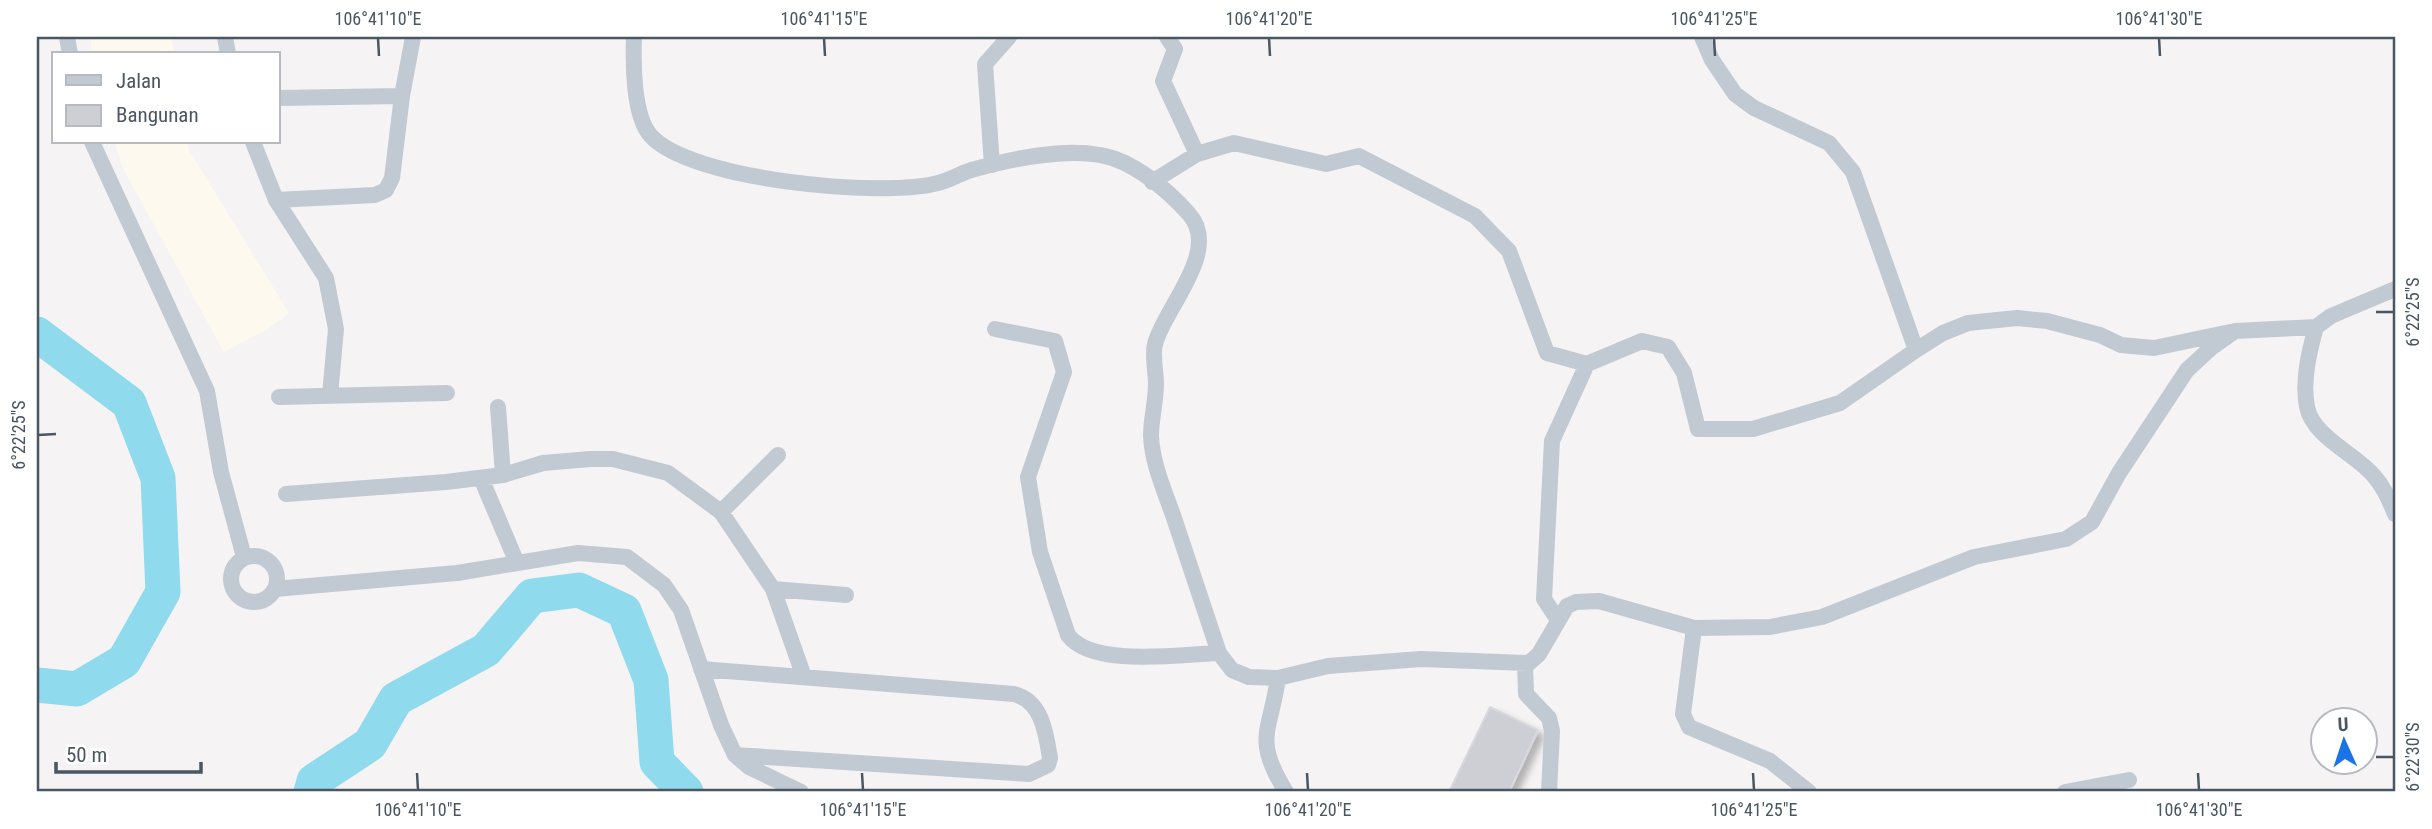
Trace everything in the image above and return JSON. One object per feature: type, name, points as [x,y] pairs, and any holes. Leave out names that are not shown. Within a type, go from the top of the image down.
[{"type":"street","points":[[276,200],[375,195],[386,190],[391,178],[413,37]]},
{"type":"street","points":[[634,37],[633,74],[642,116],[649,134],[667,150],[732,171],[847,187],[900,188],[937,184],[992,165],[1045,157],[1101,155],[1130,166],[1189,214],[1198,233],[1199,247],[1195,263],[1154,345],[1156,387],[1151,437],[1160,477],[1219,653],[1232,670],[1249,677],[1278,678],[1328,666],[1421,659],[1525,664],[1539,654],[1567,606],[1576,602],[1600,601],[1694,628],[1770,627],[1822,617],[1974,557],[2066,538],[2080,532],[2092,522],[2119,473],[2187,370],[2235,331]]},
{"type":"street","points":[[992,165],[985,64],[1009,37]]},
{"type":"street","points":[[1167,37],[1175,49],[1163,82],[1196,154]]},
{"type":"street","points":[[1702,37],[1712,60],[1735,94],[1754,108],[1829,143],[1853,172],[1916,350]]},
{"type":"street","points":[[280,97],[402,96]]},
{"type":"street","points":[[94,144],[207,390],[221,472],[244,557]]},
{"type":"street","points":[[254,144],[276,200],[326,278],[336,329],[330,395]]},
{"type":"street","points":[[1152,182],[1196,154],[1234,144],[1326,164],[1359,156],[1475,216],[1509,251],[1547,353],[1587,364],[1642,341],[1668,347],[1684,373],[1698,429],[1753,429],[1840,403],[1916,350],[1956,328],[1993,319],[2047,321],[2137,348],[2171,346],[2235,331],[2316,327],[2331,316],[2395,289]]},
{"type":"street","points":[[2316,327],[2305,382],[2307,408],[2313,421],[2323,432],[2373,474],[2385,490],[2395,514]]},
{"type":"street","points":[[995,329],[1055,341],[1064,372],[1028,477],[1040,552],[1068,635],[1075,644],[1101,654],[1219,653]]},
{"type":"street","points":[[1558,620],[1544,599],[1552,440],[1587,364]]},
{"type":"street","points":[[279,397],[447,393]]},
{"type":"street","points":[[498,407],[503,475]]},
{"type":"street","points":[[721,512],[778,456]]},
{"type":"street","points":[[286,494],[481,478],[503,475],[543,463],[613,459],[668,473],[721,512],[773,589],[804,677]]},
{"type":"street","points":[[481,478],[517,563]]},
{"type":"street","points":[[275,589],[457,573],[578,553],[627,556],[664,585],[681,610],[735,755],[749,767],[801,792]]},
{"type":"street","points":[[253,555],[268,560],[277,574],[275,589],[263,601],[255,602],[239,597],[230,584],[230,576],[237,561],[244,557],[253,555]]},
{"type":"street","points":[[773,589],[846,595]]},
{"type":"street","points":[[1694,628],[1683,714],[1689,727],[1770,761],[1809,792]]},
{"type":"street","points":[[1525,664],[1526,694],[1545,713],[1552,732],[1549,792]]},
{"type":"street","points":[[701,669],[1022,696],[1036,708],[1045,731],[1049,762],[1040,770],[1029,774],[735,755]]},
{"type":"street","points":[[1278,678],[1264,734],[1270,765],[1286,792]]},
{"type":"street","points":[[2065,792],[2130,780]]},
{"type":"shaded area","points":[[90,37],[171,37],[174,52],[92,52]]},
{"type":"shaded area","points":[[116,144],[188,144],[189,150],[289,313],[266,330],[224,352],[122,167]]},
{"type":"building","points":[[1490,707],[1538,730],[1509,792],[1449,792]]},
{"type":"waterway","points":[[37,334],[129,403],[158,478],[163,592],[124,661],[77,689],[37,685]]},
{"type":"waterway","points":[[311,792],[314,781],[370,744],[396,699],[486,650],[532,596],[579,590],[624,611],[651,680],[657,762],[686,792]]}]
